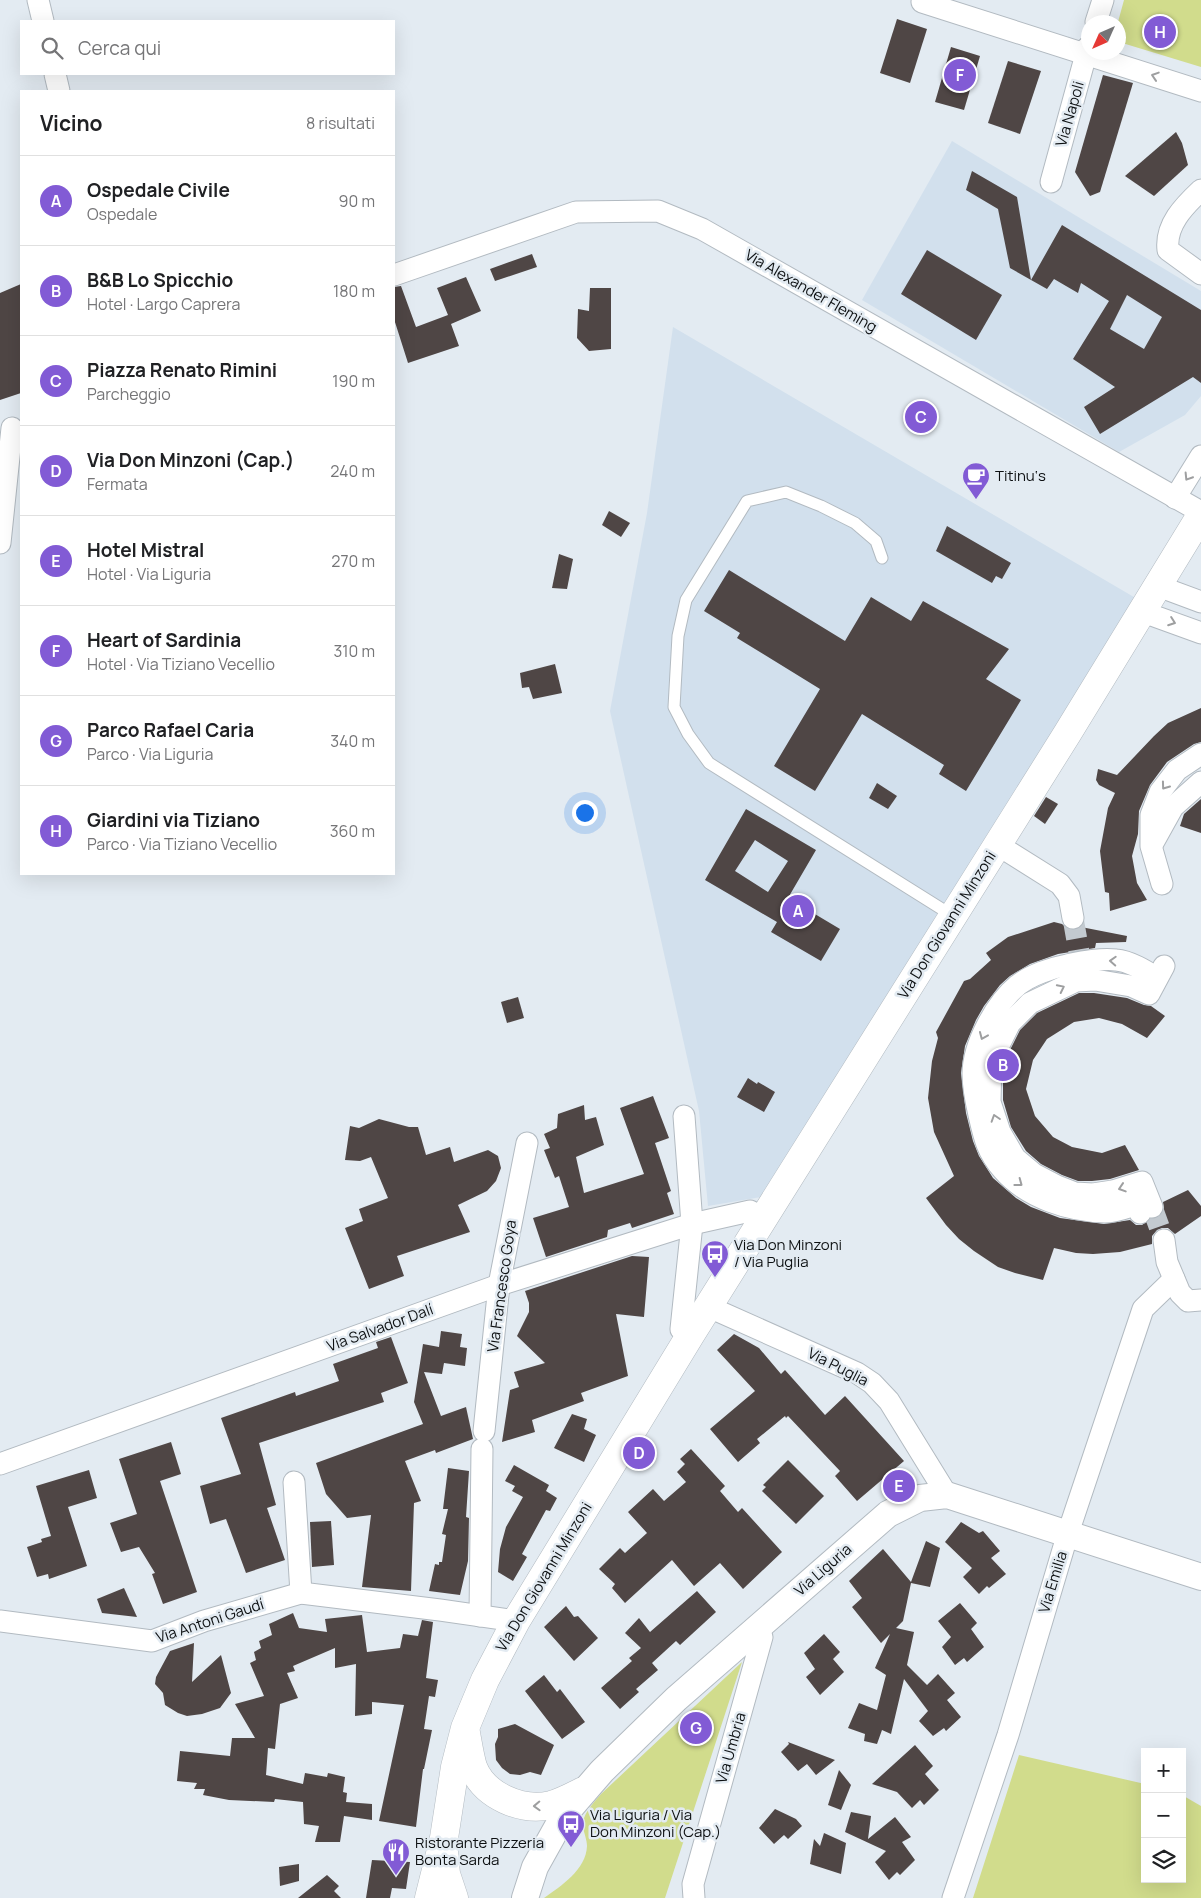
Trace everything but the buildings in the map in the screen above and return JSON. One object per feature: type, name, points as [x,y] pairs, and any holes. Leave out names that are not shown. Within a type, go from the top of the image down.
[{"type":"main road","name":"Via Don Giovanni Minzoni","points":[[429,1898],[444,1838],[454,1768],[465,1728],[485,1680],[516,1621],[763,1218],[1143,612],[1201,513]]},
{"type":"main road","points":[[465,1728],[473,1768],[480,1780],[496,1796],[524,1806],[550,1805],[583,1791]]},
{"type":"main road","name":"Via Don Giovanni Minzoni","points":[[444,1838],[446,1874],[454,1898]]},
{"type":"street","points":[[38,0],[43,20]]},
{"type":"street","points":[[1098,15],[1103,0]]},
{"type":"street","points":[[922,2],[1081,49]]},
{"type":"street","name":"Via Napoli","points":[[1051,182],[1085,60]]},
{"type":"street","points":[[1113,60],[1201,91]]},
{"type":"street","points":[[55,75],[59,90]]},
{"type":"street","points":[[1201,190],[1181,209],[1169,234],[1167,243],[1168,250],[1201,274]]},
{"type":"street","name":"Via Alexander Fleming","points":[[395,275],[576,212],[658,212],[702,229],[1201,513]]},
{"type":"street","points":[[0,543],[11,429]]},
{"type":"street","points":[[1175,498],[1201,456]]},
{"type":"street","points":[[1158,586],[1201,602]]},
{"type":"street","points":[[1143,612],[1201,633]]},
{"type":"street","points":[[1162,884],[1151,846],[1151,815],[1160,792],[1177,770],[1201,754]]},
{"type":"street","points":[[1151,846],[1173,807],[1201,782]]},
{"type":"street","points":[[998,845],[1060,884],[1069,896],[1073,918]]},
{"type":"street","points":[[1146,1210],[1138,1204],[1107,1212],[1079,1209],[1046,1201],[1020,1184],[1003,1170],[985,1144],[974,1095],[973,1072],[981,1037],[1004,998],[1020,984],[1052,968],[1116,960],[1146,970],[1157,979]]},
{"type":"street","points":[[684,1116],[692,1224],[681,1329],[691,1334]]},
{"type":"street","name":"Via Francesco Goya","points":[[480,1616],[483,1440],[499,1285],[527,1143]]},
{"type":"street","name":"Via Salvador Dalí","points":[[0,1464],[499,1285],[692,1224],[750,1211],[763,1218]]},
{"type":"street","points":[[1157,1242],[1180,1293],[1197,1297]]},
{"type":"street","name":"Via Emilia","points":[[953,1898],[1008,1734],[1068,1533],[1143,1309],[1171,1271]]},
{"type":"street","name":"Via Puglia","points":[[709,1307],[857,1374],[872,1383],[890,1401],[946,1495]]},
{"type":"street","points":[[294,1482],[301,1593]]},
{"type":"street","name":"Via Liguria","points":[[509,1898],[535,1867],[564,1815],[583,1791],[676,1699],[888,1514],[920,1498],[946,1495],[1201,1577]]},
{"type":"street","name":"Via Antoni Gaudí","points":[[0,1621],[152,1641],[204,1621],[301,1593],[516,1621]]},
{"type":"street","name":"Via Umbria","points":[[694,1898],[693,1884],[762,1637],[757,1628]]},
{"type":"street","name":"Via Liguria","points":[[525,1898],[535,1867]]},
{"type":"lane","points":[[882,558],[876,541],[855,523],[822,506],[786,492],[747,501],[686,600],[678,636],[674,707],[688,734],[709,763],[953,916]]},
{"type":"shaded area","points":[[952,141],[1201,291],[1201,396],[1185,415],[1119,452],[862,300]]},
{"type":"shaded area","points":[[673,327],[1139,600],[761,1197],[708,1206],[699,1111],[610,711],[647,513]]},
{"type":"green space","points":[[1124,0],[1201,0],[1201,67],[1126,44],[1126,15],[1120,15]]},
{"type":"green space","points":[[742,1662],[665,1898],[544,1898],[572,1876],[582,1863],[586,1855],[587,1846],[583,1827],[584,1818],[595,1801]]},
{"type":"green space","points":[[1019,1755],[1141,1783],[1141,1883],[1186,1883],[1186,1797],[1201,1806],[1201,1898],[973,1898]]},
{"type":"tunnel","points":[[1073,918],[1079,952]]},
{"type":"tunnel","points":[[1152,1207],[1164,1240]]},
{"type":"place","name":"Giardini via Tiziano","points":[[1160,32]]},
{"type":"place","name":"Heart of Sardinia","points":[[960,75]]},
{"type":"place","name":"Piazza Renato Rimini","points":[[921,417]]},
{"type":"place","name":"Titinu‘s","points":[[976,500]]},
{"type":"place","name":"Ospedale Civile","points":[[798,911]]},
{"type":"place","name":"B&B Lo Spicchio","points":[[1003,1065]]},
{"type":"place","name":"Via Don Minzoni / Via Puglia","points":[[715,1278]]},
{"type":"place","name":"Via Don Minzoni (Cap.)","points":[[639,1453]]},
{"type":"place","name":"Hotel Mistral","points":[[899,1486]]},
{"type":"place","name":"Parco Rafael Caria","points":[[696,1728]]},
{"type":"place","name":"Via Liguria / Via Don Minzoni (Cap.)","points":[[571,1848]]},
{"type":"place","name":"Ristorante Pizzeria Bonta Sarda","points":[[396,1876]]}]
